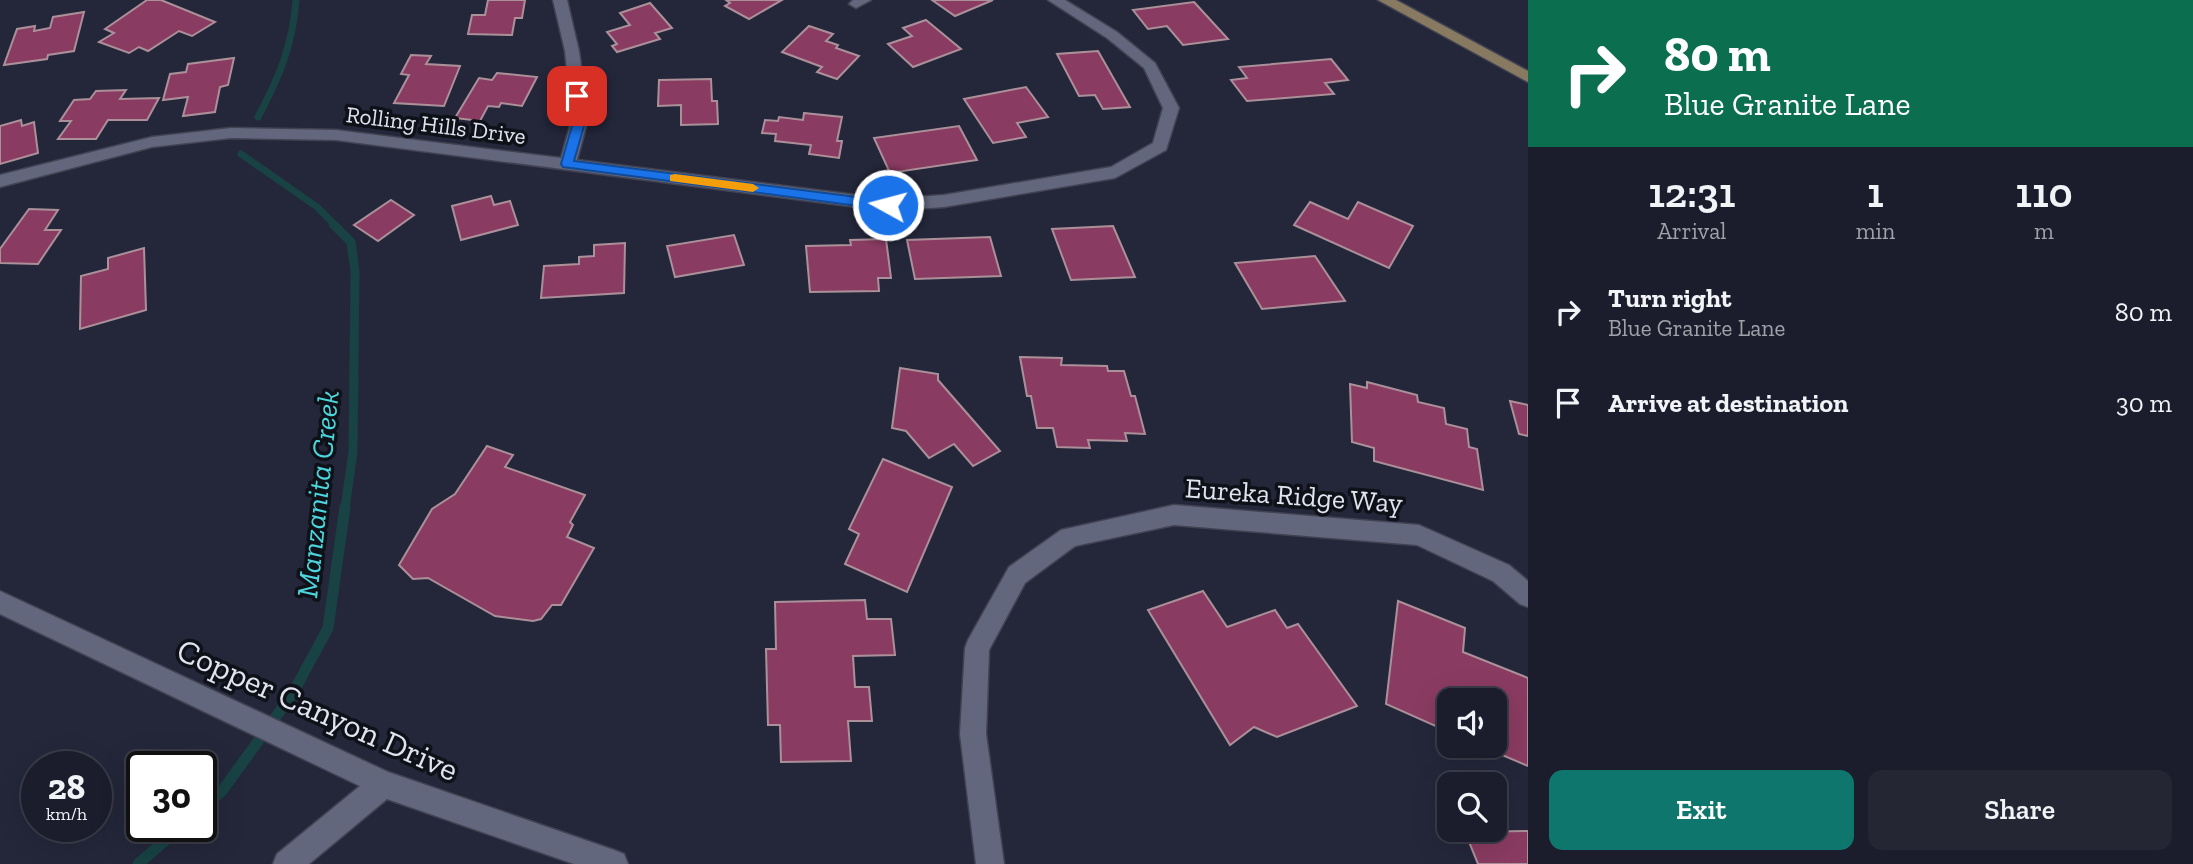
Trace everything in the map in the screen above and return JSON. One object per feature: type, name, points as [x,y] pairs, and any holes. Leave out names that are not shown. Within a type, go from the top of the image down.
[{"type":"street","points":[[560,0],[572,51],[580,119],[567,164]]},
{"type":"street","name":"Rolling Hills Drive","points":[[0,181],[152,142],[231,133],[336,135],[888,205],[944,201],[1115,172],[1160,146],[1171,108],[1150,66],[1112,35],[1055,0]]},
{"type":"street","points":[[1385,0],[1528,77]]},
{"type":"street","name":"Eureka Ridge Way","points":[[989,864],[973,734],[976,648],[1017,575],[1069,537],[1174,515],[1419,535],[1501,573],[1528,596]]},
{"type":"street","name":"Copper Canyon Drive","points":[[0,601],[384,784],[614,864]]},
{"type":"street","points":[[287,864],[384,784]]},
{"type":"building","points":[[147,0],[161,0],[215,22],[192,36],[179,31],[148,51],[139,47],[129,53],[99,42],[114,33],[105,29]]},
{"type":"building","points":[[488,0],[525,0],[522,18],[515,18],[512,35],[468,34],[472,15],[485,15]]},
{"type":"building","points":[[726,0],[782,0],[749,19],[725,6],[730,3]]},
{"type":"building","points":[[932,0],[993,0],[955,16]]},
{"type":"building","points":[[1194,2],[1228,39],[1183,45],[1167,26],[1148,29],[1133,10]]},
{"type":"building","points":[[650,3],[672,28],[655,33],[660,39],[617,52],[612,46],[617,44],[607,32],[630,25],[620,13]]},
{"type":"building","points":[[84,12],[74,51],[48,55],[47,59],[4,65],[17,29],[35,26],[34,31],[50,28],[53,17]]},
{"type":"building","points":[[926,20],[961,49],[913,67],[888,44],[912,36],[903,28]]},
{"type":"building","points":[[809,26],[833,34],[826,41],[838,45],[836,48],[859,56],[837,79],[817,72],[822,67],[782,52]]},
{"type":"building","points":[[1098,51],[1130,107],[1103,109],[1095,95],[1079,96],[1057,54]]},
{"type":"building","points":[[411,55],[431,56],[426,64],[460,66],[444,106],[394,103],[409,75],[401,74]]},
{"type":"building","points":[[234,58],[228,85],[220,87],[215,112],[183,116],[188,97],[163,100],[170,74],[186,72],[188,64]]},
{"type":"building","points":[[1331,59],[1348,80],[1325,83],[1334,94],[1247,101],[1231,80],[1247,78],[1239,67]]},
{"type":"building","points":[[497,73],[537,77],[522,106],[501,103],[499,107],[488,106],[480,121],[455,118],[479,78],[492,80]]},
{"type":"building","points":[[711,79],[712,101],[717,101],[718,124],[681,125],[681,105],[658,106],[659,80]]},
{"type":"building","points":[[1026,87],[1048,117],[1017,123],[1026,137],[993,143],[964,99]]},
{"type":"building","points":[[126,90],[120,99],[159,98],[147,120],[108,120],[96,139],[58,139],[71,121],[60,121],[74,100],[90,99],[96,91]]},
{"type":"building","points":[[804,113],[842,117],[837,141],[842,141],[839,158],[809,154],[811,145],[775,141],[776,134],[762,133],[765,120],[778,121],[779,117],[803,120]]},
{"type":"building","points":[[21,120],[22,126],[34,122],[38,153],[0,164],[0,126]]},
{"type":"building","points":[[959,126],[977,160],[890,173],[874,138]]},
{"type":"building","points":[[491,196],[494,205],[510,201],[518,225],[461,240],[452,206]]},
{"type":"building","points":[[391,200],[414,215],[378,241],[354,225]]},
{"type":"building","points":[[1310,202],[1348,219],[1358,202],[1413,226],[1389,268],[1294,225]]},
{"type":"building","points":[[29,209],[58,210],[45,230],[61,230],[38,264],[0,263],[0,249]]},
{"type":"building","points":[[1113,226],[1135,277],[1071,280],[1052,229]]},
{"type":"building","points":[[734,235],[744,265],[675,277],[667,246]]},
{"type":"building","points":[[990,237],[1001,276],[915,279],[907,240]]},
{"type":"building","points":[[886,239],[891,278],[878,278],[879,291],[810,292],[806,246],[851,245],[850,240]]},
{"type":"building","points":[[625,243],[624,293],[541,298],[544,266],[579,264],[579,257],[594,256],[594,245]]},
{"type":"building","points":[[144,248],[146,310],[80,329],[81,276],[108,269],[108,258]]},
{"type":"building","points":[[1315,256],[1345,301],[1262,309],[1235,263]]},
{"type":"building","points":[[1020,357],[1062,358],[1061,365],[1107,366],[1108,371],[1124,371],[1131,396],[1135,396],[1145,434],[1125,433],[1127,441],[1088,440],[1090,448],[1057,447],[1053,428],[1037,428],[1031,396],[1027,396]]},
{"type":"building","points":[[900,368],[938,374],[938,380],[1000,451],[973,466],[954,444],[929,458],[906,431],[892,428]]},
{"type":"building","points":[[1367,382],[1417,395],[1418,402],[1444,408],[1446,424],[1467,429],[1469,447],[1477,449],[1483,490],[1374,461],[1374,448],[1352,442],[1350,384],[1367,388]]},
{"type":"building","points":[[1510,401],[1528,405],[1528,436],[1519,434]]},
{"type":"building","points":[[487,446],[513,455],[505,467],[585,495],[570,522],[573,525],[567,537],[594,548],[561,605],[552,605],[541,619],[533,621],[495,616],[428,578],[413,579],[399,565],[432,509],[455,494]]},
{"type":"building","points":[[883,459],[952,487],[907,592],[845,564],[859,534],[849,529]]},
{"type":"building","points":[[1203,591],[1227,627],[1275,610],[1287,628],[1298,624],[1357,706],[1277,737],[1254,727],[1230,745],[1148,610]]},
{"type":"building","points":[[865,600],[867,619],[891,619],[895,655],[853,656],[855,687],[869,687],[872,721],[848,721],[851,761],[781,762],[780,725],[768,725],[766,649],[776,649],[775,602]]},
{"type":"building","points":[[1398,601],[1465,628],[1463,652],[1528,678],[1528,766],[1507,757],[1507,688],[1437,688],[1437,727],[1386,704]]},
{"type":"building","points":[[1507,831],[1528,831],[1528,864],[1478,864],[1469,842],[1507,842]]},
{"type":"waterway","points":[[258,117],[284,60],[292,31],[296,0]]},
{"type":"waterway","name":"Manzanita Creek","points":[[241,154],[317,207],[335,225]]},
{"type":"waterway","name":"Manzanita Creek","points":[[333,224],[351,242],[355,271],[353,452],[345,508]]},
{"type":"waterway","name":"Manzanita Creek","points":[[217,795],[293,693],[328,628],[345,507]]},
{"type":"waterway","name":"Manzanita Creek","points":[[138,864],[163,842]]},
{"type":"slow traffic","points":[[675,178],[753,188]]},
{"type":"route","points":[[577,96],[580,119],[567,164],[888,205]]}]
